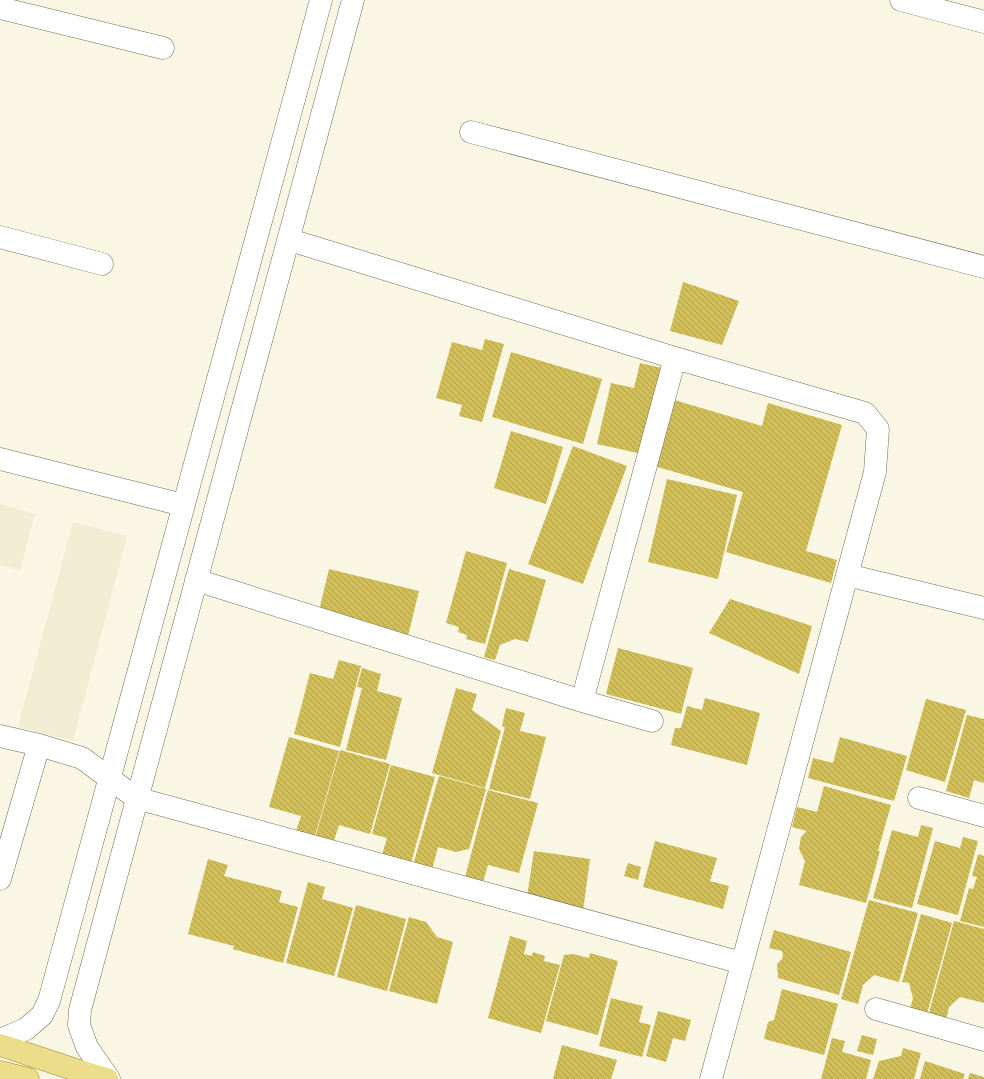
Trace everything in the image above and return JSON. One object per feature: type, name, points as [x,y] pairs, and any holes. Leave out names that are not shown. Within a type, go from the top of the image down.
[{"type":"main road","points":[[0,1045],[108,1079]]},
{"type":"main road","points":[[0,1072],[28,1079]]},
{"type":"street","points":[[0,1040],[26,1029],[42,1015],[49,1001],[182,505],[273,179],[321,0]]},
{"type":"street","points":[[108,1079],[87,1047],[80,1025],[80,1010],[136,798],[290,240],[353,0]]},
{"type":"street","points":[[909,1],[984,22]]},
{"type":"street","points":[[0,8],[163,48]]},
{"type":"street","points":[[471,132],[984,267]]},
{"type":"street","points":[[0,236],[102,264]]},
{"type":"street","points":[[290,240],[676,358],[865,413],[878,429],[874,472],[711,1079]]},
{"type":"street","points":[[582,700],[676,358]]},
{"type":"street","points":[[0,459],[182,505]]},
{"type":"street","points":[[847,575],[984,608]]},
{"type":"street","points":[[196,580],[652,721]]},
{"type":"street","points":[[0,736],[39,745],[82,758],[136,798],[742,963]]},
{"type":"street","points":[[0,878],[39,745]]},
{"type":"street","points":[[919,798],[984,816]]},
{"type":"street","points":[[876,1010],[984,1040]]},
{"type":"shaded area","points":[[0,504],[35,514],[20,570],[0,565]]},
{"type":"shaded area","points":[[73,522],[127,536],[73,741],[18,727]]},
{"type":"building","points":[[683,282],[739,301],[722,345],[670,331]]},
{"type":"building","points":[[485,339],[504,344],[482,422],[459,416],[462,405],[436,398],[452,342],[482,350]]},
{"type":"building","points":[[511,352],[602,379],[583,444],[492,417]]},
{"type":"building","points":[[640,363],[662,368],[642,454],[597,444],[611,383],[634,388]]},
{"type":"building","points":[[671,399],[762,426],[768,403],[842,425],[806,551],[837,560],[831,583],[726,552],[743,492],[651,465]]},
{"type":"building","points":[[511,431],[563,447],[546,504],[494,488]]},
{"type":"building","points":[[573,446],[627,466],[583,584],[528,564]]},
{"type":"building","points":[[667,479],[737,495],[718,579],[648,562]]},
{"type":"building","points":[[466,551],[507,563],[485,644],[466,639],[467,635],[458,632],[459,627],[446,623]]},
{"type":"building","points":[[329,569],[419,591],[408,636],[318,615]]},
{"type":"building","points":[[509,569],[546,580],[528,642],[515,639],[500,645],[495,660],[484,657]]},
{"type":"building","points":[[730,599],[812,626],[799,674],[709,633]]},
{"type":"building","points":[[618,648],[693,668],[681,714],[606,694]]},
{"type":"building","points":[[339,660],[361,666],[340,747],[294,734],[310,673],[333,679]]},
{"type":"building","points":[[362,668],[381,674],[377,691],[402,698],[386,760],[346,750],[362,688],[357,687]]},
{"type":"building","points":[[456,688],[477,694],[472,710],[501,731],[485,788],[432,773]]},
{"type":"building","points":[[705,698],[760,713],[747,765],[671,745],[675,728],[681,728],[687,706],[702,710]]},
{"type":"building","points":[[926,699],[966,710],[945,782],[906,770]]},
{"type":"building","points":[[506,708],[525,713],[520,731],[546,737],[530,799],[489,789],[505,727],[502,726]]},
{"type":"building","points":[[967,715],[984,719],[984,783],[974,780],[969,798],[946,791]]},
{"type":"building","points":[[289,737],[339,751],[315,836],[296,831],[301,816],[269,807]]},
{"type":"building","points":[[840,737],[907,756],[894,801],[808,778],[813,758],[833,763]]},
{"type":"building","points":[[340,750],[390,764],[370,834],[339,825],[334,841],[316,835]]},
{"type":"building","points":[[391,765],[435,777],[411,863],[382,855],[387,838],[372,834]]},
{"type":"building","points":[[439,776],[486,789],[469,849],[456,852],[438,847],[432,870],[413,865]]},
{"type":"building","points":[[824,786],[891,805],[878,851],[880,851],[866,903],[799,885],[805,861],[799,849],[801,837],[807,831],[792,827],[797,807],[817,812]]},
{"type":"building","points":[[488,790],[538,803],[519,873],[488,865],[482,886],[464,881]]},
{"type":"building","points":[[921,825],[933,828],[912,908],[873,898],[892,830],[918,837]]},
{"type":"building","points":[[963,837],[978,841],[958,915],[917,904],[935,841],[960,848]]},
{"type":"building","points":[[655,841],[717,858],[710,881],[729,886],[723,909],[643,887]]},
{"type":"building","points":[[534,851],[590,859],[583,911],[526,903]]},
{"type":"building","points":[[978,854],[984,856],[984,927],[960,921],[969,888],[973,889],[977,877],[972,876]]},
{"type":"building","points":[[208,859],[228,865],[224,876],[282,891],[279,902],[298,907],[283,963],[233,949],[234,946],[188,934]]},
{"type":"building","points":[[628,863],[641,867],[638,880],[624,876]]},
{"type":"building","points":[[308,882],[325,887],[322,899],[353,908],[334,976],[286,963]]},
{"type":"building","points":[[869,900],[918,913],[899,982],[874,975],[863,985],[858,1004],[841,999]]},
{"type":"building","points":[[356,905],[406,919],[387,991],[337,977]]},
{"type":"building","points":[[921,914],[952,923],[925,1021],[908,1016],[913,998],[909,983],[902,982]]},
{"type":"building","points":[[409,917],[426,922],[437,937],[453,942],[437,1004],[389,991]]},
{"type":"building","points":[[954,921],[984,929],[984,1003],[960,997],[949,1007],[945,1025],[927,1020]]},
{"type":"building","points":[[774,930],[851,952],[839,995],[778,978],[777,964],[782,959],[783,955],[782,951],[769,948]]},
{"type":"building","points":[[510,936],[527,941],[524,954],[532,956],[533,952],[545,956],[544,961],[560,965],[541,1033],[488,1018]]},
{"type":"building","points":[[590,953],[618,961],[598,1035],[546,1021],[564,955],[573,954],[589,958]]},
{"type":"building","points":[[782,989],[838,1004],[824,1055],[764,1039],[768,1022],[774,1020]]},
{"type":"building","points":[[611,998],[643,1006],[639,1022],[651,1025],[642,1057],[599,1046]]},
{"type":"building","points":[[658,1011],[691,1020],[685,1041],[673,1038],[666,1062],[646,1056]]},
{"type":"building","points":[[862,1035],[877,1039],[873,1055],[857,1051]]},
{"type":"building","points":[[832,1038],[845,1041],[842,1052],[871,1060],[866,1079],[821,1079]]},
{"type":"building","points":[[562,1045],[617,1060],[611,1079],[553,1079]]},
{"type":"building","points":[[903,1048],[921,1053],[914,1079],[873,1079],[879,1061],[901,1056]]},
{"type":"building","points":[[925,1061],[965,1074],[963,1079],[920,1079]]},
{"type":"building","points":[[970,1073],[984,1077],[984,1079],[968,1079]]}]
